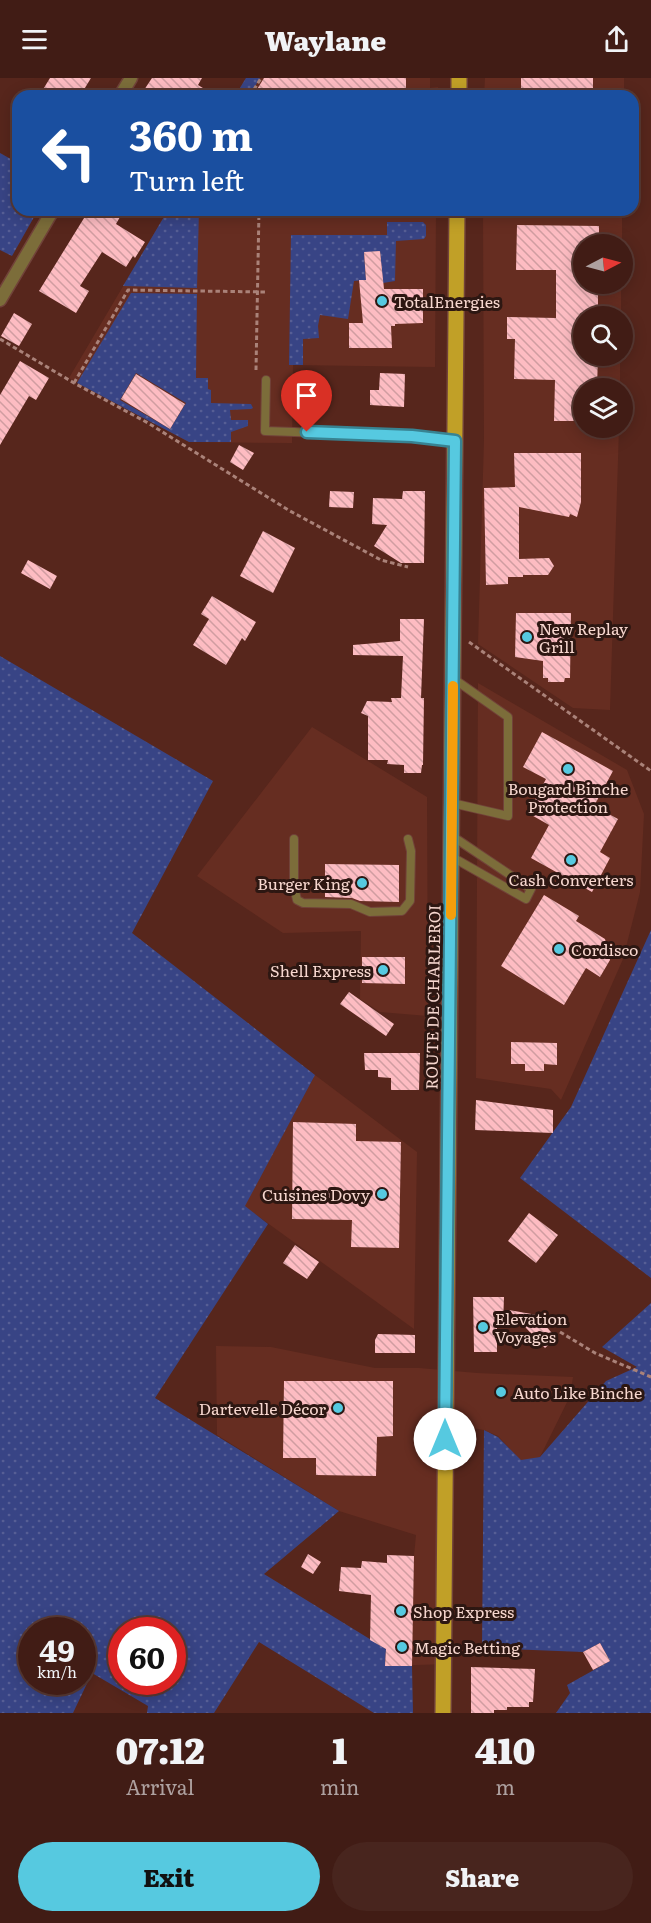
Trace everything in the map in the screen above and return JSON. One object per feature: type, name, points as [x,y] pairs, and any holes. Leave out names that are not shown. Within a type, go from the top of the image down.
[{"type":"main road","name":"ROUTE DE CHARLEROI","points":[[443,1713],[458,216]]},
{"type":"street","points":[[0,300],[49,216]]},
{"type":"lane","points":[[266,380],[265,431],[412,436],[455,441]]},
{"type":"lane","points":[[452,803],[508,816],[508,717],[453,678]]},
{"type":"lane","points":[[452,836],[531,889],[526,899],[452,857]]},
{"type":"lane","points":[[294,839],[294,887],[297,900],[303,903],[351,904],[370,912],[402,911],[410,901],[411,851],[408,839]]},
{"type":"path","points":[[256,380],[259,216]]},
{"type":"path","points":[[74,383],[128,290],[267,292]]},
{"type":"path","points":[[0,339],[148,423],[290,511],[381,560],[408,567]]},
{"type":"path","points":[[454,631],[651,771]]},
{"type":"path","points":[[560,1332],[595,1353],[651,1377]]},
{"type":"shaded area","points":[[246,78],[430,78],[430,88],[438,87],[438,90],[239,90]]},
{"type":"shaded area","points":[[246,78],[260,78],[253,90],[239,90]]},
{"type":"shaded area","points":[[485,78],[624,78],[624,90],[484,90]]},
{"type":"shaded area","points":[[0,153],[12,160],[12,216],[35,216],[12,256],[0,250]]},
{"type":"shaded area","points":[[164,216],[436,216],[435,367],[293,365],[292,443],[189,442],[69,378]]},
{"type":"shaded area","points":[[164,216],[199,216],[197,288],[123,286]]},
{"type":"shaded area","points":[[483,216],[622,216],[622,234],[573,234],[573,294],[621,294],[621,306],[573,306],[573,366],[620,366],[620,378],[573,378],[573,438],[619,438],[610,710],[573,708],[478,644],[484,440]]},
{"type":"shaded area","points":[[387,222],[423,222],[426,225],[426,236],[424,239],[396,241],[395,281],[383,283],[380,251],[364,253],[366,280],[354,281],[348,319],[320,315],[319,338],[303,339],[303,365],[289,365],[291,235],[387,235]]},
{"type":"shaded area","points":[[131,293],[197,294],[196,378],[208,378],[211,403],[251,404],[253,408],[230,410],[231,420],[248,420],[248,426],[231,432],[231,442],[189,442],[77,383]],"holes":[[[136,373],[186,403],[170,429],[120,400]]]},
{"type":"shaded area","points":[[0,656],[213,781],[132,933],[315,1075],[245,1206],[268,1224],[155,1398],[339,1511],[264,1574],[386,1649],[385,1666],[412,1666],[413,1713],[374,1713],[259,1642],[214,1713],[147,1713],[148,1706],[129,1695],[186,1695],[186,1617],[108,1617],[108,1682],[96,1675],[96,1617],[18,1617],[18,1695],[82,1695],[73,1713],[0,1713]]},
{"type":"shaded area","points":[[478,683],[627,770],[644,814],[640,892],[623,959],[561,1100],[551,1089],[476,1078]]},
{"type":"shaded area","points":[[312,727],[427,797],[428,1016],[380,1012],[360,999],[361,931],[283,933],[197,876]]},
{"type":"shaded area","points":[[651,930],[651,1278],[520,1178],[571,1107]]},
{"type":"shaded area","points":[[315,1075],[417,1152],[414,1329],[244,1206]]},
{"type":"shaded area","points":[[651,1303],[651,1713],[556,1713],[570,1693],[567,1685],[610,1661],[600,1643],[583,1652],[482,1648],[484,1430],[498,1437],[521,1460],[540,1457],[606,1381],[637,1367],[602,1347]]},
{"type":"shaded area","points":[[216,1346],[271,1347],[375,1368],[419,1368],[573,1377],[570,1396],[540,1457],[521,1461],[498,1436],[484,1430],[450,1424],[448,1664],[384,1666],[386,1598],[413,1598],[416,1535],[339,1511],[217,1435]]},
{"type":"building","points":[[50,78],[91,78],[84,90],[43,90]]},
{"type":"building","points":[[152,78],[202,78],[198,85],[206,90],[144,90]]},
{"type":"building","points":[[264,78],[406,78],[406,90],[257,90]]},
{"type":"building","points":[[521,78],[593,78],[593,90],[521,90]]},
{"type":"building","points":[[85,216],[121,216],[116,224],[145,242],[126,267],[102,252],[80,286],[89,291],[76,313],[39,291]]},
{"type":"building","points":[[517,225],[599,226],[599,234],[573,234],[573,294],[598,294],[598,306],[573,306],[573,366],[598,366],[597,378],[573,378],[573,421],[554,421],[555,380],[514,379],[515,339],[507,339],[507,317],[556,318],[556,270],[516,270]]},
{"type":"building","name":"TotalEnergies","points":[[380,251],[384,289],[423,289],[423,323],[391,326],[392,348],[349,348],[349,323],[363,323],[359,280],[366,280],[364,252]]},
{"type":"building","points":[[14,313],[32,324],[19,346],[1,336]]},
{"type":"building","points":[[20,361],[49,378],[36,400],[29,396],[0,445],[0,395]]},
{"type":"building","points":[[380,373],[405,374],[404,407],[370,405],[370,390],[379,390]]},
{"type":"building","points":[[136,374],[185,404],[170,429],[121,399]]},
{"type":"building","points":[[239,445],[254,453],[243,470],[230,462]]},
{"type":"building","points":[[514,453],[581,453],[581,502],[577,517],[519,507],[519,559],[549,558],[554,566],[548,575],[508,577],[508,584],[486,585],[484,488],[515,487]]},
{"type":"building","points":[[330,491],[354,492],[353,508],[329,507]]},
{"type":"building","points":[[403,491],[425,491],[424,563],[401,563],[374,546],[387,525],[372,524],[373,498],[402,499]]},
{"type":"building","points":[[263,531],[295,548],[273,593],[240,576]]},
{"type":"building","points":[[28,560],[57,576],[50,589],[21,573]]},
{"type":"building","points":[[212,596],[256,622],[245,641],[242,638],[226,665],[193,645],[209,619],[201,614]]},
{"type":"building","points":[[516,613],[571,613],[570,678],[565,678],[564,682],[548,682],[548,678],[543,678],[543,661],[515,657]]},
{"type":"building","points":[[400,619],[424,619],[421,698],[424,698],[423,765],[421,773],[404,773],[404,765],[387,764],[388,760],[368,760],[368,716],[361,713],[367,701],[392,702],[391,698],[401,698],[403,656],[353,655],[353,645],[400,641]]},
{"type":"building","points":[[542,732],[613,771],[594,806],[618,819],[600,852],[610,858],[592,892],[531,858],[549,825],[528,813],[546,779],[523,767]]},
{"type":"building","name":"Burger King","points":[[325,864],[399,865],[399,902],[325,897]]},
{"type":"building","name":"Cordisco","points":[[544,895],[579,916],[576,921],[605,939],[610,960],[600,977],[586,968],[564,1005],[501,966]]},
{"type":"building","name":"Shell Express","points":[[362,957],[405,957],[405,984],[362,983]]},
{"type":"building","points":[[349,992],[394,1024],[386,1036],[340,1004]]},
{"type":"building","points":[[511,1042],[557,1043],[557,1065],[544,1064],[544,1071],[525,1071],[525,1064],[511,1064]]},
{"type":"building","points":[[364,1053],[420,1053],[419,1090],[391,1090],[391,1078],[378,1077],[378,1070],[365,1070]]},
{"type":"building","points":[[476,1100],[553,1110],[553,1133],[475,1130]]},
{"type":"building","points":[[293,1122],[356,1124],[356,1141],[401,1142],[399,1248],[351,1247],[352,1220],[292,1219]]},
{"type":"building","points":[[529,1213],[558,1235],[536,1263],[508,1241]]},
{"type":"building","points":[[295,1245],[319,1262],[307,1279],[283,1263]]},
{"type":"building","points":[[473,1297],[504,1297],[503,1325],[497,1324],[497,1352],[474,1352]]},
{"type":"building","points":[[509,1310],[537,1315],[556,1338],[545,1348]]},
{"type":"building","points":[[378,1334],[415,1335],[415,1353],[375,1353],[375,1340]]},
{"type":"building","name":"Dartevelle Décor","points":[[284,1381],[393,1381],[393,1436],[377,1437],[376,1476],[316,1475],[316,1458],[283,1458]]},
{"type":"building","points":[[308,1554],[321,1562],[313,1574],[301,1567]]},
{"type":"building","points":[[387,1555],[414,1556],[412,1666],[385,1666],[386,1649],[370,1640],[371,1595],[339,1591],[341,1567],[361,1568],[362,1561],[387,1563]]},
{"type":"building","points":[[600,1643],[610,1661],[593,1670],[583,1652]]},
{"type":"building","points":[[471,1667],[535,1669],[533,1702],[529,1702],[529,1707],[507,1707],[507,1710],[494,1710],[494,1713],[471,1713]]},
{"type":"slow traffic","points":[[451,915],[453,686]]},
{"type":"place","name":"TotalEnergies","points":[[382,301]]},
{"type":"place","name":"New Replay Grill","points":[[527,637]]},
{"type":"place","name":"Bougard Binche Protection","points":[[568,769]]},
{"type":"place","name":"Cash Converters","points":[[571,860]]},
{"type":"place","name":"Burger King","points":[[362,883]]},
{"type":"place","name":"Cordisco","points":[[559,949]]},
{"type":"place","name":"Shell Express","points":[[383,970]]},
{"type":"place","name":"Cuisines Dovy","points":[[382,1194]]},
{"type":"place","name":"Elevation Voyages","points":[[483,1327]]},
{"type":"place","name":"Auto Like Binche","points":[[501,1392]]},
{"type":"place","name":"Dartevelle Décor","points":[[338,1408]]},
{"type":"place","name":"Shop Express","points":[[401,1611]]},
{"type":"place","name":"Magic Betting","points":[[402,1647]]},
{"type":"route","points":[[307,432],[412,436],[455,441],[445,1439]]}]
